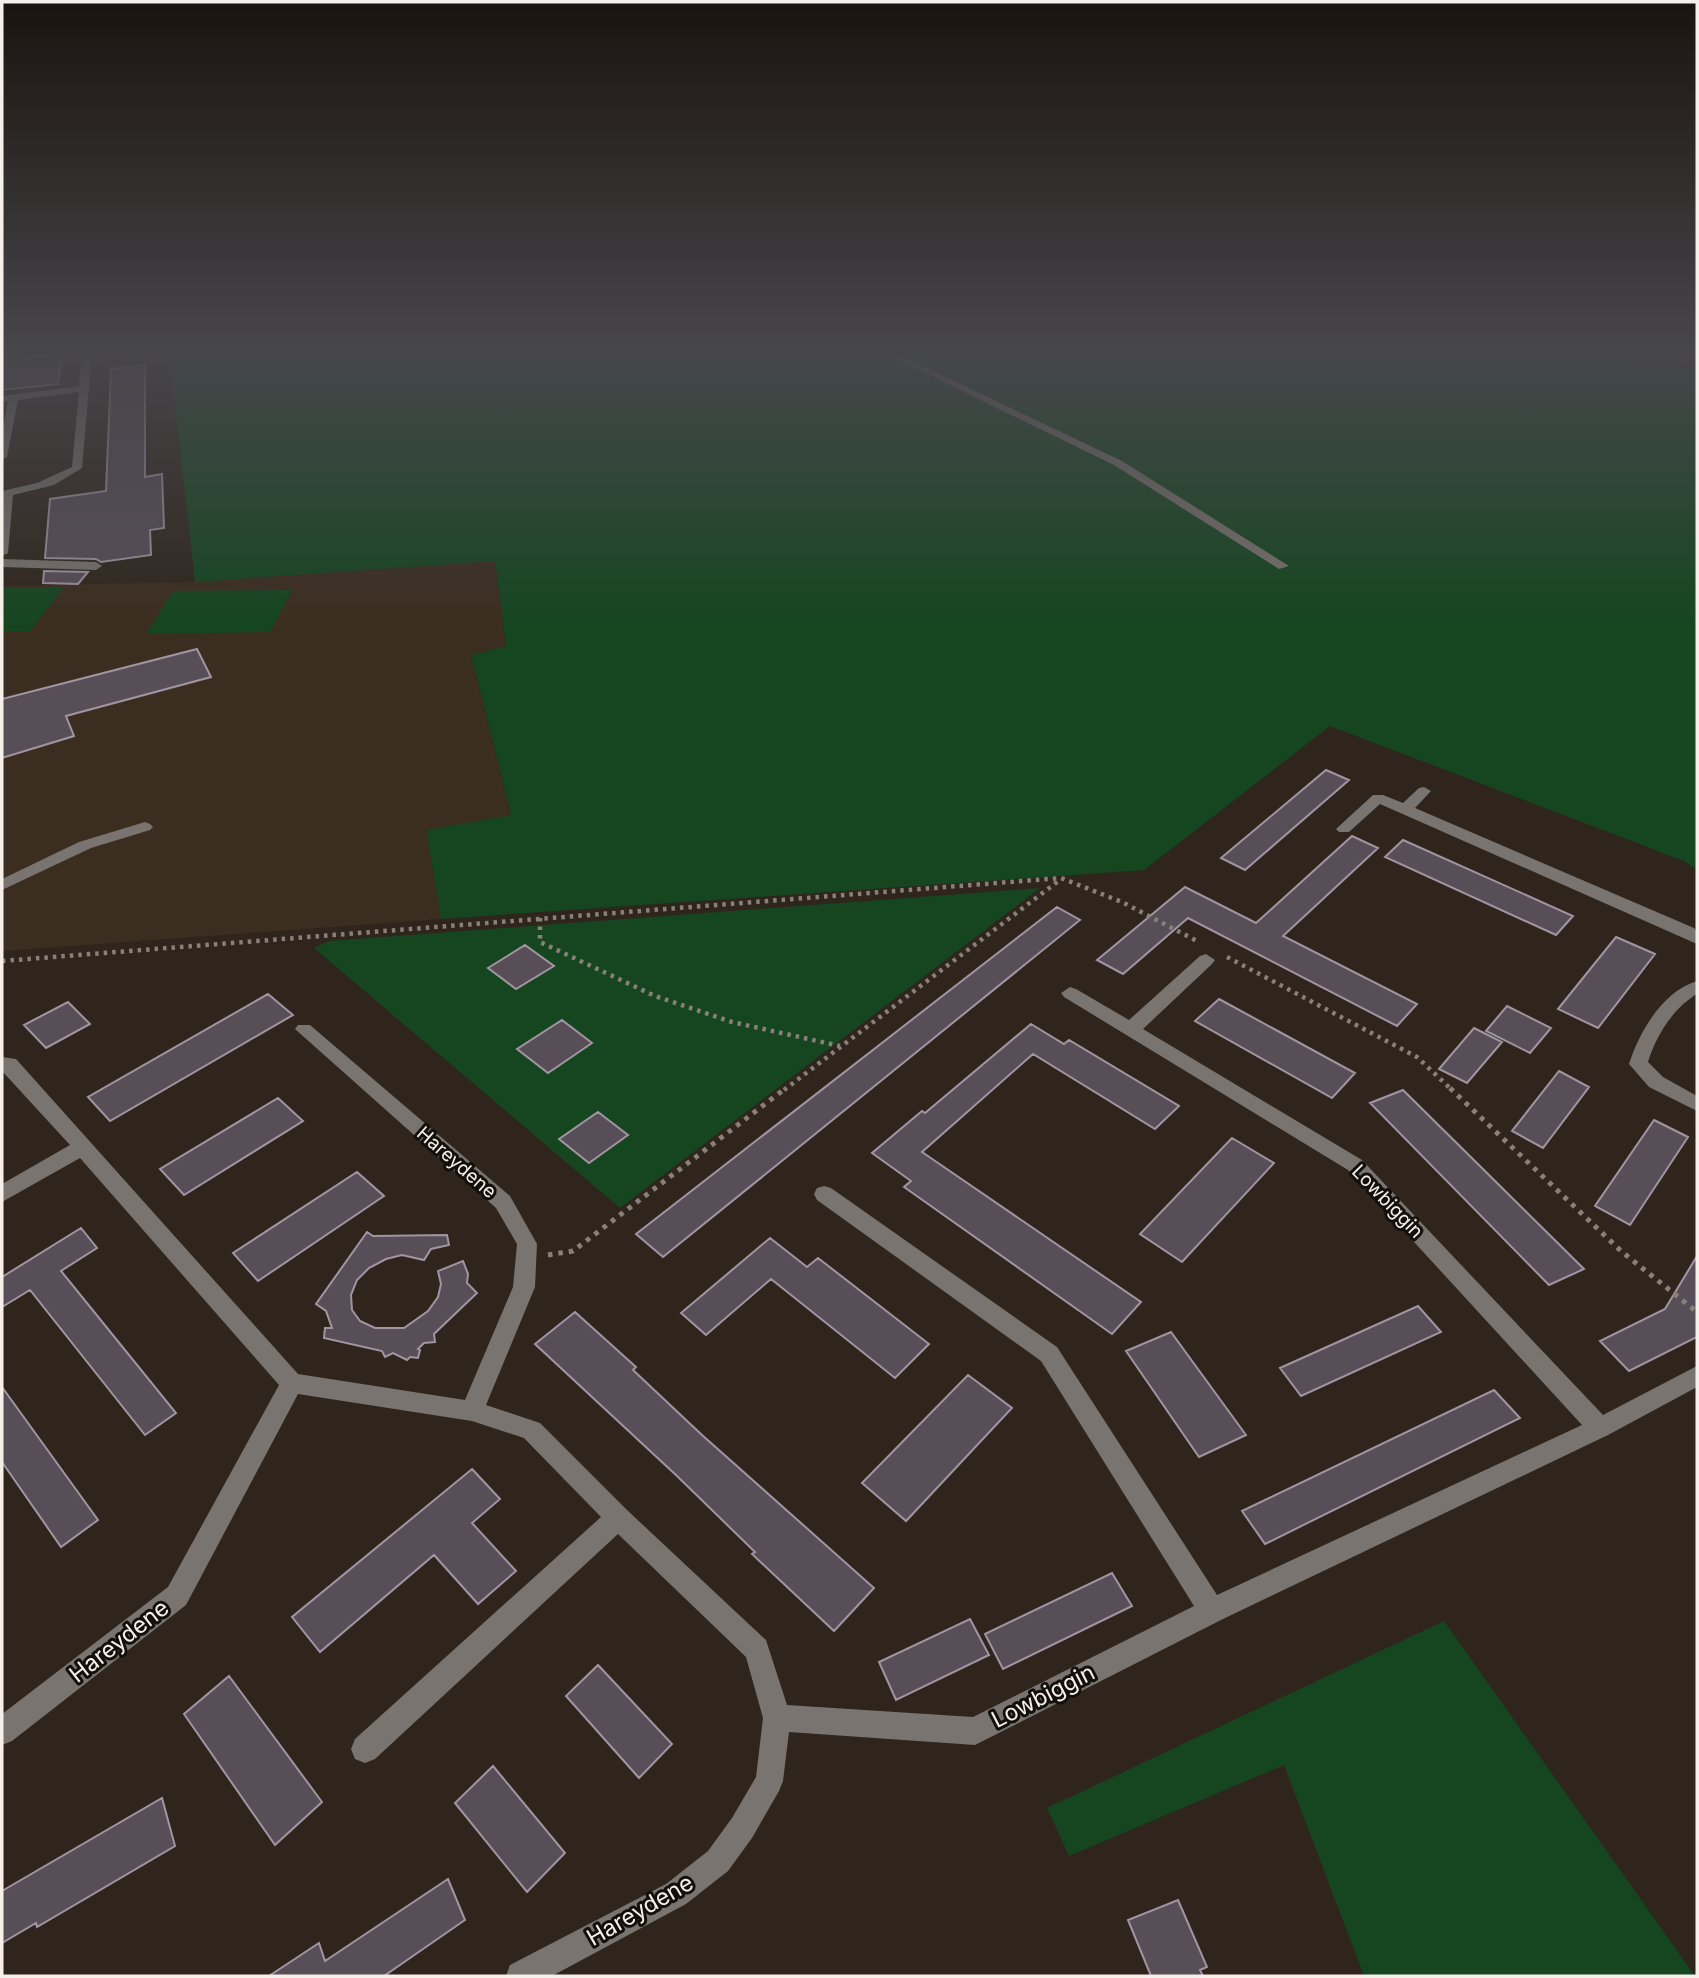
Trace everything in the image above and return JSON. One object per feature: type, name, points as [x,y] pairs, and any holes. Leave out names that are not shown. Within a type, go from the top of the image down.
[{"type":"street","points":[[2,553],[5,493],[29,490],[58,481],[77,468],[79,444]]},
{"type":"street","points":[[1079,444],[1118,463],[1283,566]]},
{"type":"street","points":[[2,563],[96,566]]},
{"type":"street","points":[[1405,810],[1424,791]]},
{"type":"street","points":[[1344,830],[1378,798],[1688,932],[1697,939]]},
{"type":"street","points":[[2,885],[86,845],[145,827]]},
{"type":"street","points":[[1131,1029],[1208,952]]},
{"type":"street","points":[[1697,987],[1689,989],[1671,1008],[1641,1050],[1638,1064],[1657,1082],[1697,1104]]},
{"type":"street","name":"Lowbiggin","points":[[1070,993],[1355,1165],[1600,1428]]},
{"type":"street","name":"Hareydene","points":[[304,1029],[503,1202],[527,1244],[524,1287],[472,1411]]},
{"type":"street","points":[[2,1064],[9,1064],[292,1383]]},
{"type":"street","points":[[2,1194],[81,1148]]},
{"type":"street","points":[[824,1194],[1049,1354],[1212,1611]]},
{"type":"street","name":"Lowbiggin","points":[[777,1718],[975,1731],[1212,1611],[1600,1428],[1697,1376]]},
{"type":"street","name":"Hareydene","points":[[2,1731],[177,1596],[292,1383],[472,1411],[532,1430],[618,1518],[757,1649],[777,1718],[769,1781],[742,1828],[718,1861],[677,1894],[522,1976]]},
{"type":"street","points":[[365,1749],[618,1518]]},
{"type":"path","points":[[526,1258],[573,1251],[1061,878]]},
{"type":"path","points":[[2,961],[1061,878],[1122,902],[1208,952],[1417,1057],[1621,1251],[1697,1312]]},
{"type":"path","points":[[540,918],[540,942],[655,996],[732,1022],[841,1046]]},
{"type":"shaded area","points":[[495,561],[506,646],[471,656],[511,816],[426,830],[441,919],[2,951],[2,586],[195,582]]},
{"type":"green space","points":[[179,444],[1697,444],[1697,870],[1684,861],[1330,726],[1144,870],[441,919],[426,830],[511,815],[471,655],[506,646],[495,561],[195,582]]},
{"type":"green space","points":[[64,587],[30,631],[2,631],[2,588]]},
{"type":"green space","points":[[292,590],[270,632],[146,634],[173,591]]},
{"type":"green space","points":[[1040,888],[620,1208],[314,948],[329,941]]},
{"type":"green space","points":[[1444,1621],[1695,1976],[1364,1976],[1284,1765],[1069,1856],[1047,1808]]},
{"type":"building","points":[[108,444],[145,444],[145,477],[162,474],[164,528],[150,530],[151,555],[101,562],[96,559],[45,558],[50,499],[106,491]]},
{"type":"building","points":[[44,571],[88,572],[78,584],[43,583]]},
{"type":"building","points":[[197,649],[211,677],[66,716],[74,736],[2,758],[2,699]]},
{"type":"building","points":[[1326,770],[1349,780],[1245,870],[1221,858]]},
{"type":"building","points":[[1352,836],[1378,848],[1283,936],[1417,1004],[1397,1026],[1188,918],[1123,974],[1097,960],[1185,887],[1256,923]]},
{"type":"building","points":[[1403,840],[1573,916],[1556,935],[1385,857]]},
{"type":"building","points":[[1057,907],[1080,920],[663,1257],[636,1234]]},
{"type":"building","points":[[1616,937],[1655,954],[1598,1028],[1558,1009]]},
{"type":"building","points":[[525,945],[554,966],[516,989],[488,968]]},
{"type":"building","points":[[268,994],[293,1015],[110,1121],[88,1097]]},
{"type":"building","points":[[1219,999],[1355,1073],[1332,1098],[1195,1021]]},
{"type":"building","points":[[68,1002],[90,1024],[46,1048],[24,1025]]},
{"type":"building","points":[[1507,1006],[1551,1028],[1530,1053],[1486,1031]]},
{"type":"building","points":[[562,1020],[592,1043],[548,1073],[517,1049]]},
{"type":"building","points":[[1031,1024],[1064,1044],[1069,1040],[1179,1106],[1155,1129],[1033,1054],[922,1152],[1141,1302],[1112,1334],[904,1187],[911,1181],[872,1153],[922,1111],[925,1113]]},
{"type":"building","points":[[1474,1028],[1502,1042],[1467,1083],[1439,1069]]},
{"type":"building","points":[[1559,1071],[1589,1087],[1543,1148],[1512,1131]]},
{"type":"building","points":[[1403,1090],[1584,1269],[1549,1285],[1370,1103]]},
{"type":"building","points":[[278,1098],[303,1121],[184,1195],[160,1169]]},
{"type":"building","points":[[598,1112],[628,1135],[589,1163],[559,1139]]},
{"type":"building","points":[[1654,1120],[1688,1137],[1630,1225],[1595,1206]]},
{"type":"building","points":[[1232,1138],[1274,1163],[1182,1262],[1140,1234]]},
{"type":"building","points":[[357,1172],[384,1196],[258,1281],[233,1253]]},
{"type":"building","points":[[81,1228],[97,1248],[61,1271],[176,1413],[145,1435],[30,1290],[2,1307],[2,1277]]},
{"type":"building","points":[[367,1232],[373,1236],[447,1235],[449,1245],[431,1249],[424,1260],[402,1255],[386,1259],[369,1268],[357,1280],[351,1295],[352,1310],[360,1321],[375,1328],[404,1328],[428,1311],[438,1297],[441,1284],[438,1271],[463,1261],[468,1274],[467,1283],[477,1293],[434,1334],[435,1342],[424,1343],[418,1349],[418,1358],[410,1357],[407,1360],[393,1353],[385,1357],[382,1351],[324,1338],[325,1328],[332,1328],[326,1311],[316,1304]]},
{"type":"building","points":[[770,1238],[807,1267],[818,1258],[929,1344],[895,1378],[771,1279],[706,1335],[681,1313]]},
{"type":"building","points":[[1697,1256],[1697,1337],[1629,1371],[1600,1341],[1665,1309]]},
{"type":"building","points":[[1418,1306],[1441,1332],[1301,1396],[1280,1368]]},
{"type":"building","points":[[575,1312],[636,1367],[633,1370],[702,1435],[874,1588],[834,1631],[752,1554],[755,1552],[677,1476],[535,1344]]},
{"type":"building","points":[[1171,1332],[1246,1435],[1199,1457],[1126,1351]]},
{"type":"building","points":[[968,1375],[1012,1408],[906,1521],[862,1483]]},
{"type":"building","points":[[2,1387],[98,1520],[61,1547],[2,1462]]},
{"type":"building","points":[[1494,1390],[1520,1418],[1265,1544],[1242,1511]]},
{"type":"building","points":[[472,1469],[500,1499],[472,1523],[516,1571],[478,1604],[434,1555],[320,1652],[292,1617]]},
{"type":"building","points":[[1112,1573],[1132,1606],[1003,1669],[985,1634]]},
{"type":"building","points":[[970,1619],[989,1655],[896,1700],[879,1662]]},
{"type":"building","points":[[598,1665],[672,1744],[639,1778],[566,1696]]},
{"type":"building","points":[[229,1676],[322,1802],[275,1845],[184,1714]]},
{"type":"building","points":[[493,1766],[565,1853],[527,1892],[455,1803]]},
{"type":"building","points":[[162,1798],[175,1846],[37,1927],[36,1923],[2,1943],[2,1891]]},
{"type":"building","points":[[448,1879],[465,1920],[384,1976],[269,1976],[319,1943],[325,1961]]},
{"type":"building","points":[[1178,1900],[1207,1967],[1200,1970],[1203,1976],[1151,1976],[1128,1920]]}]
